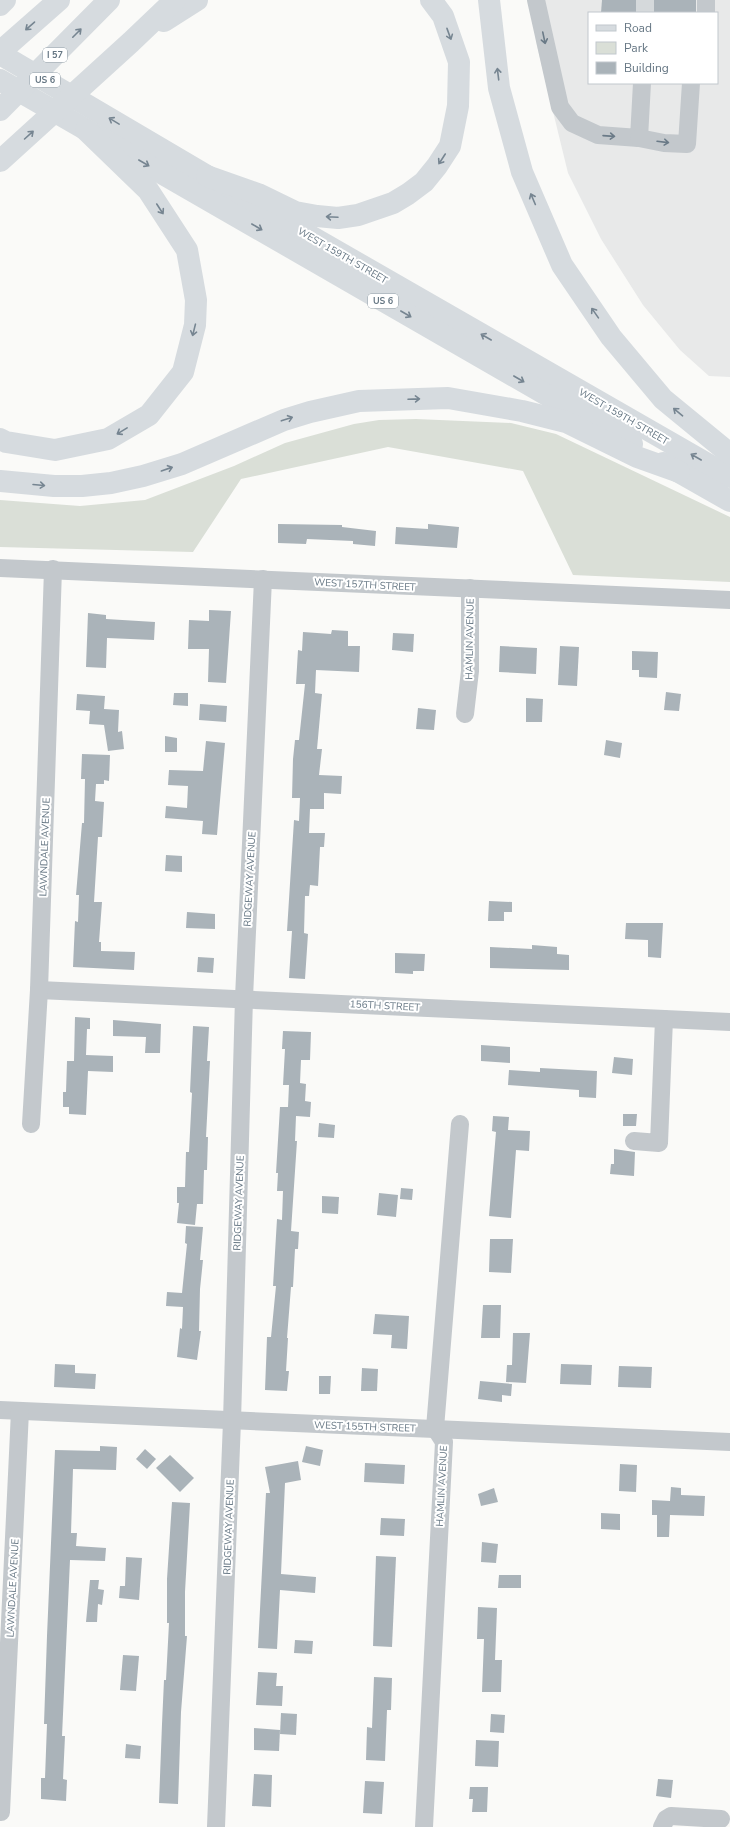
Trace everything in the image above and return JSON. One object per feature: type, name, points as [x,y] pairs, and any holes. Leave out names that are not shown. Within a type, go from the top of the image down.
[{"type":"main road","points":[[0,5],[5,0]]},
{"type":"main road","points":[[0,53],[59,0]]},
{"type":"main road","name":"I 57","points":[[0,110],[109,0]]},
{"type":"main road","points":[[0,161],[175,0]]},
{"type":"main road","points":[[131,42],[197,0]]},
{"type":"main road","points":[[207,176],[258,194],[295,212],[338,218],[358,215],[394,203],[424,182],[450,146],[458,106],[459,62],[443,16],[431,0]]},
{"type":"main road","points":[[489,0],[499,88],[522,172],[562,265],[611,337],[663,399],[730,454]]},
{"type":"main road","name":"WEST 159TH STREET","points":[[0,53],[207,176],[730,477]]},
{"type":"main road","name":"WEST 159TH STREET","points":[[0,80],[730,501]]},
{"type":"main road","points":[[0,439],[6,442],[54,450],[108,439],[150,415],[183,372],[195,325],[196,300],[187,250],[148,190],[79,126]]},
{"type":"main road","points":[[0,481],[54,486],[82,486],[111,483],[143,476],[182,464],[278,422],[310,412],[359,401],[448,398],[522,411],[566,422],[637,457],[680,472]]},
{"type":"street","points":[[536,0],[560,107],[572,123],[598,135],[640,138],[664,143],[687,144],[691,84]]},
{"type":"street","points":[[706,0],[706,12]]},
{"type":"street","points":[[640,138],[642,84]]},
{"type":"street","name":"WEST 157TH STREET","points":[[0,568],[53,569],[730,600]]},
{"type":"street","name":"LAWNDALE AVENUE","points":[[30,1124],[39,990],[53,569]]},
{"type":"street","name":"RIDGEWAY AVENUE","points":[[216,1827],[232,1421],[244,998],[263,579]]},
{"type":"street","name":"HAMLIN AVENUE","points":[[465,714],[470,671],[470,588]]},
{"type":"street","name":"156TH STREET","points":[[39,990],[244,998],[730,1022]]},
{"type":"street","points":[[634,1141],[659,1143],[664,1019]]},
{"type":"street","points":[[435,1428],[460,1124]]},
{"type":"street","name":"WEST 155TH STREET","points":[[0,1410],[730,1442]]},
{"type":"street","name":"LAWNDALE AVENUE","points":[[1,1812],[20,1411]]},
{"type":"street","name":"HAMLIN AVENUE","points":[[424,1827],[444,1442],[435,1428]]},
{"type":"street","points":[[662,1827],[666,1819],[671,1816],[721,1819]]},
{"type":"shaded area","points":[[532,0],[730,0],[730,377],[709,376],[680,350],[643,305],[601,239],[568,173],[536,42]]},
{"type":"green space","points":[[416,419],[511,423],[556,434],[730,517],[730,582],[573,575],[523,471],[388,447],[241,479],[193,552],[0,547],[0,500],[80,506],[145,500],[234,466],[285,443],[354,424],[379,420]]},
{"type":"building","points":[[602,0],[696,0],[696,12],[601,12]]},
{"type":"building","points":[[278,524],[342,525],[342,527],[376,531],[375,546],[353,544],[353,541],[307,539],[306,544],[278,543]]},
{"type":"building","points":[[428,524],[459,527],[457,548],[395,544],[396,527],[428,529]]},
{"type":"building","points":[[209,610],[231,611],[226,683],[208,682],[209,649],[188,649],[189,620],[209,621]]},
{"type":"building","points":[[88,613],[106,615],[106,619],[155,622],[154,640],[107,638],[106,668],[86,667]]},
{"type":"building","points":[[332,630],[348,631],[348,646],[360,646],[359,672],[316,670],[315,693],[322,694],[317,749],[322,749],[319,775],[342,776],[341,794],[324,793],[324,809],[310,809],[309,833],[325,833],[324,847],[320,847],[318,886],[310,885],[309,896],[305,896],[304,933],[308,934],[305,979],[289,978],[292,931],[287,931],[294,820],[299,821],[300,798],[292,798],[293,759],[295,740],[299,740],[305,684],[296,684],[298,650],[302,651],[303,632],[331,634]]},
{"type":"building","points":[[393,633],[414,634],[413,652],[392,650]]},
{"type":"building","points":[[500,646],[537,648],[536,674],[499,672]]},
{"type":"building","points":[[560,646],[579,647],[577,686],[558,685]]},
{"type":"building","points":[[632,651],[658,652],[657,678],[639,677],[639,670],[632,670]]},
{"type":"building","points":[[666,692],[681,694],[679,711],[664,710]]},
{"type":"building","points":[[174,693],[188,693],[188,706],[173,705]]},
{"type":"building","points":[[77,694],[105,696],[104,709],[119,710],[118,732],[122,731],[124,749],[108,751],[104,725],[89,724],[90,711],[76,710]]},
{"type":"building","points":[[526,698],[543,699],[542,722],[526,722]]},
{"type":"building","points":[[200,704],[227,706],[226,722],[199,720]]},
{"type":"building","points":[[418,708],[436,710],[434,730],[416,729]]},
{"type":"building","points":[[165,736],[177,738],[177,752],[165,752]]},
{"type":"building","points":[[606,740],[622,743],[620,758],[604,755]]},
{"type":"building","points":[[206,741],[225,743],[217,835],[202,834],[203,821],[165,818],[166,806],[187,808],[188,786],[168,785],[169,770],[203,771]]},
{"type":"building","points":[[82,754],[110,755],[109,781],[104,780],[104,784],[96,784],[95,801],[104,802],[102,837],[98,837],[94,902],[102,902],[99,942],[101,942],[101,951],[135,952],[134,970],[73,967],[75,921],[78,922],[79,895],[76,895],[82,823],[84,823],[85,779],[81,779]]},
{"type":"building","points":[[166,855],[182,856],[182,872],[165,871]]},
{"type":"building","points":[[489,901],[512,902],[512,912],[504,912],[504,921],[488,921]]},
{"type":"building","points":[[187,912],[215,914],[215,929],[186,928]]},
{"type":"building","points":[[626,923],[663,923],[661,958],[648,957],[648,940],[625,939]]},
{"type":"building","points":[[532,945],[557,947],[557,954],[569,955],[569,970],[490,968],[490,947],[532,949]]},
{"type":"building","points":[[395,953],[425,954],[424,971],[413,971],[413,974],[395,973]]},
{"type":"building","points":[[198,957],[214,958],[213,973],[197,972]]},
{"type":"building","points":[[75,1017],[90,1018],[90,1029],[87,1029],[86,1055],[113,1056],[113,1072],[88,1071],[86,1115],[69,1114],[69,1107],[63,1107],[63,1092],[66,1092],[67,1061],[74,1061]]},
{"type":"building","points":[[113,1020],[161,1024],[160,1053],[145,1053],[146,1037],[113,1036]]},
{"type":"building","points":[[193,1026],[209,1027],[207,1061],[210,1061],[206,1137],[208,1137],[207,1170],[204,1170],[203,1204],[197,1204],[195,1225],[177,1223],[179,1203],[177,1203],[177,1187],[185,1187],[186,1152],[189,1152]]},
{"type":"building","points":[[283,1031],[311,1032],[310,1060],[301,1060],[300,1083],[306,1084],[305,1101],[311,1102],[310,1117],[296,1116],[295,1141],[297,1141],[291,1231],[299,1232],[298,1249],[295,1249],[293,1287],[291,1287],[287,1338],[286,1371],[289,1371],[287,1391],[265,1390],[267,1337],[271,1337],[276,1286],[273,1286],[277,1219],[282,1220],[283,1191],[277,1191],[278,1173],[276,1173],[280,1107],[288,1107],[289,1085],[283,1085],[285,1049],[282,1049]]},
{"type":"building","points":[[481,1045],[510,1047],[510,1063],[481,1061]]},
{"type":"building","points":[[614,1057],[633,1059],[632,1075],[612,1073]]},
{"type":"building","points":[[540,1068],[597,1071],[596,1098],[579,1097],[579,1090],[508,1085],[509,1070],[540,1072]]},
{"type":"building","points":[[623,1114],[637,1114],[636,1126],[623,1126]]},
{"type":"building","points":[[493,1116],[509,1117],[508,1130],[530,1131],[529,1151],[516,1150],[511,1218],[489,1216],[496,1132],[492,1131]]},
{"type":"building","points":[[319,1123],[335,1125],[334,1138],[318,1137]]},
{"type":"building","points":[[614,1149],[635,1152],[634,1176],[610,1174],[611,1164],[614,1164]]},
{"type":"building","points":[[401,1188],[413,1189],[412,1200],[400,1199]]},
{"type":"building","points":[[379,1193],[398,1195],[396,1217],[377,1215]]},
{"type":"building","points":[[322,1196],[339,1197],[338,1214],[322,1213]]},
{"type":"building","points":[[186,1226],[203,1227],[200,1260],[203,1260],[200,1289],[199,1331],[201,1331],[197,1360],[177,1357],[180,1328],[182,1329],[183,1307],[166,1306],[167,1292],[182,1293],[187,1244],[185,1243]]},
{"type":"building","points":[[490,1239],[513,1239],[511,1273],[489,1272]]},
{"type":"building","points":[[483,1305],[501,1305],[500,1338],[481,1338]]},
{"type":"building","points":[[375,1314],[409,1316],[407,1349],[391,1348],[392,1335],[373,1334]]},
{"type":"building","points":[[513,1333],[530,1333],[526,1383],[506,1382],[507,1365],[512,1365]]},
{"type":"building","points":[[55,1364],[75,1365],[75,1373],[96,1374],[95,1389],[54,1387]]},
{"type":"building","points":[[561,1364],[592,1365],[591,1385],[560,1384]]},
{"type":"building","points":[[619,1366],[652,1367],[651,1388],[618,1387]]},
{"type":"building","points":[[362,1368],[378,1369],[377,1391],[361,1391]]},
{"type":"building","points":[[319,1376],[331,1376],[330,1394],[319,1394]]},
{"type":"building","points":[[480,1381],[512,1384],[511,1396],[502,1395],[502,1402],[478,1399]]},
{"type":"building","points":[[100,1446],[117,1447],[116,1470],[73,1469],[71,1533],[77,1533],[76,1546],[106,1548],[105,1561],[70,1560],[62,1736],[65,1736],[63,1779],[67,1780],[66,1801],[41,1799],[41,1778],[45,1778],[47,1724],[44,1724],[55,1450],[100,1451]]},
{"type":"building","points":[[306,1446],[323,1450],[320,1466],[302,1462]]},
{"type":"building","points":[[145,1449],[156,1459],[147,1469],[136,1459]]},
{"type":"building","points":[[170,1455],[194,1478],[180,1492],[156,1468]]},
{"type":"building","points":[[298,1461],[301,1480],[285,1483],[281,1574],[316,1577],[315,1593],[280,1590],[277,1649],[258,1648],[266,1493],[270,1493],[265,1467]]},
{"type":"building","points":[[365,1463],[405,1465],[404,1484],[364,1482]]},
{"type":"building","points":[[620,1464],[637,1465],[636,1492],[619,1491]]},
{"type":"building","points":[[671,1487],[681,1488],[681,1495],[705,1496],[704,1516],[670,1515],[669,1537],[657,1537],[657,1515],[652,1515],[652,1500],[670,1501]]},
{"type":"building","points":[[494,1488],[498,1502],[481,1506],[478,1494]]},
{"type":"building","points":[[172,1502],[190,1503],[185,1592],[185,1636],[187,1636],[181,1712],[178,1804],[159,1803],[164,1680],[166,1680],[169,1623],[167,1623],[167,1579]]},
{"type":"building","points":[[601,1513],[620,1514],[620,1530],[601,1529]]},
{"type":"building","points":[[381,1518],[405,1519],[404,1536],[380,1535]]},
{"type":"building","points":[[482,1542],[498,1544],[496,1563],[481,1562]]},
{"type":"building","points":[[376,1556],[396,1557],[392,1647],[373,1646]]},
{"type":"building","points":[[126,1557],[142,1558],[139,1600],[119,1598],[120,1586],[125,1586]]},
{"type":"building","points":[[499,1575],[521,1575],[521,1588],[498,1588]]},
{"type":"building","points":[[90,1580],[99,1580],[98,1589],[104,1590],[102,1605],[98,1604],[97,1622],[86,1622]]},
{"type":"building","points":[[478,1607],[497,1608],[495,1660],[502,1660],[501,1692],[482,1692],[484,1639],[477,1639]]},
{"type":"building","points":[[295,1640],[313,1641],[312,1654],[294,1653]]},
{"type":"building","points":[[123,1655],[139,1656],[136,1691],[120,1690]]},
{"type":"building","points":[[258,1672],[277,1673],[276,1686],[283,1686],[282,1706],[256,1705]]},
{"type":"building","points":[[374,1677],[392,1678],[391,1710],[387,1710],[385,1761],[366,1760],[367,1727],[372,1728]]},
{"type":"building","points":[[281,1713],[297,1714],[296,1735],[280,1734]]},
{"type":"building","points":[[491,1714],[505,1715],[504,1733],[490,1732]]},
{"type":"building","points":[[254,1728],[280,1730],[279,1751],[254,1750]]},
{"type":"building","points":[[476,1740],[499,1741],[498,1767],[475,1766]]},
{"type":"building","points":[[126,1744],[141,1746],[140,1759],[125,1758]]},
{"type":"building","points":[[254,1774],[272,1775],[271,1807],[252,1806]]},
{"type":"building","points":[[658,1779],[673,1780],[671,1798],[656,1796]]},
{"type":"building","points":[[365,1781],[384,1782],[382,1814],[363,1813]]},
{"type":"building","points":[[470,1787],[488,1787],[487,1812],[472,1812],[473,1799],[469,1799]]},
{"type":"tunnel","points":[[645,0],[645,12]]}]
